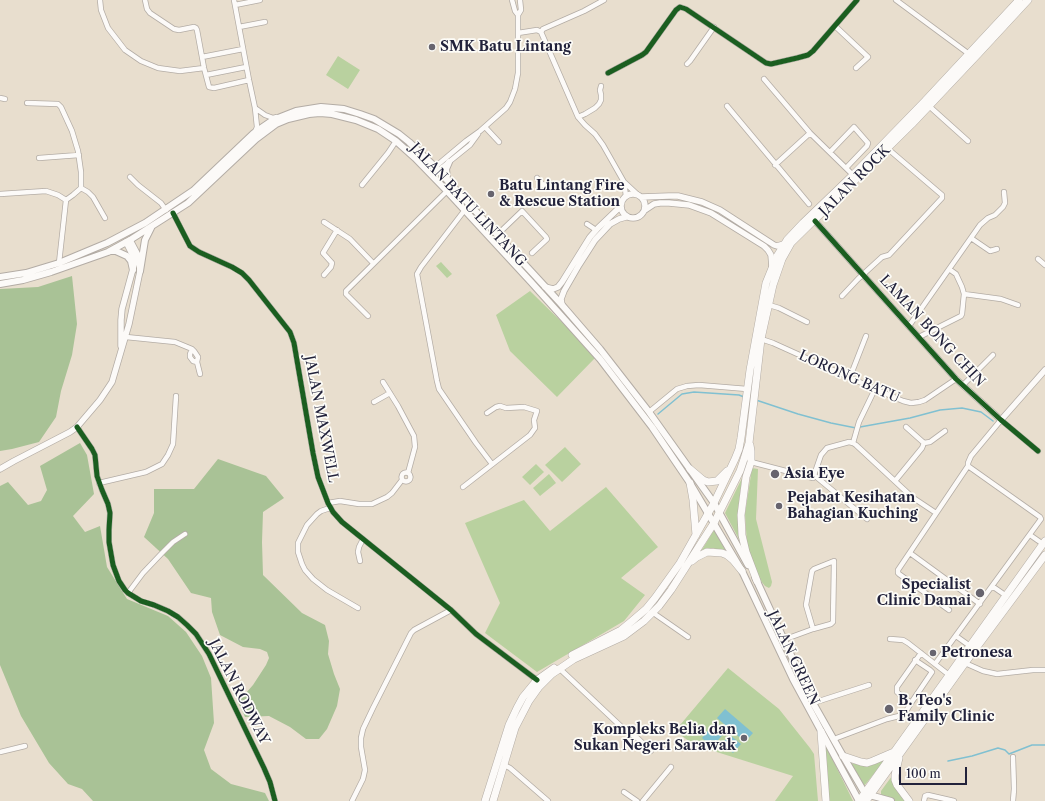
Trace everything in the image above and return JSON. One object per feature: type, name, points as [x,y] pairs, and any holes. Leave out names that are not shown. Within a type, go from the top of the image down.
[{"type":"main road","name":"JALAN ROCK","points":[[485,801],[509,725],[523,697],[537,680],[571,655],[621,630],[655,598],[680,563],[714,503],[735,459],[741,438],[744,404],[766,283],[777,256],[784,244],[803,223],[853,175],[1019,0]]},
{"type":"main road","name":"JALAN ROCK","points":[[493,801],[515,728],[529,701],[539,688],[552,674],[574,659],[624,636],[638,626],[672,590],[720,512],[742,465],[749,443],[761,339],[773,285],[782,259],[791,243],[815,221],[929,106],[1028,0]]},
{"type":"main road","name":"JALAN BATU LINTANG","points":[[0,277],[26,273],[59,264],[107,243],[146,223],[194,190],[254,134],[281,116],[296,111],[322,107],[344,109],[360,114],[374,119],[409,142],[448,180],[562,305],[608,358],[649,412],[720,512]]},
{"type":"main road","name":"JALAN BATU LINTANG","points":[[0,284],[23,280],[51,272],[108,252],[188,203],[204,190],[256,139],[276,124],[298,116],[320,113],[344,116],[378,129],[396,141],[442,185],[464,211],[531,282],[600,359],[652,426],[690,483],[714,523]]},
{"type":"main road","points":[[415,158],[436,169],[442,185]]},
{"type":"main road","points":[[448,180],[446,169],[449,162]]},
{"type":"main road","points":[[107,243],[122,237],[128,240],[130,234],[146,223]]},
{"type":"main road","points":[[140,270],[146,236],[153,225]]},
{"type":"main road","points":[[108,252],[116,251],[127,256],[131,261],[133,270]]},
{"type":"main road","points":[[749,443],[751,462],[745,485],[741,515],[746,552],[757,581]]},
{"type":"main road","points":[[690,469],[703,480],[714,482],[724,474],[735,459]]},
{"type":"main road","points":[[690,483],[696,536]]},
{"type":"main road","name":"JALAN GREEN","points":[[720,512],[757,581],[813,703],[868,798]]},
{"type":"main road","name":"JALAN GREEN","points":[[714,523],[742,571],[793,679],[859,801]]},
{"type":"main road","points":[[868,798],[915,723],[1005,595],[1013,589],[1044,544]]},
{"type":"main road","points":[[687,565],[697,557],[708,552],[714,552],[727,555],[742,571]]},
{"type":"main road","points":[[909,801],[895,780],[898,752],[1045,555]]},
{"type":"main road","points":[[822,732],[826,801]]},
{"type":"main road","points":[[843,756],[867,763],[898,752]]},
{"type":"main road","points":[[859,801],[868,798],[891,801]]},
{"type":"street","points":[[100,0],[101,10],[108,28],[125,50],[141,61],[158,68],[180,71],[204,68]]},
{"type":"street","points":[[145,0],[150,14],[174,29],[179,30],[196,28],[209,87],[211,88],[249,80]]},
{"type":"street","points":[[254,134],[256,127],[255,108],[234,2],[260,0]]},
{"type":"street","points":[[512,0],[515,11],[518,15]]},
{"type":"street","points":[[436,169],[449,162],[506,108],[513,96],[516,89],[518,73],[518,15],[521,10],[520,0]]},
{"type":"street","points":[[541,32],[543,29],[584,11],[604,0]]},
{"type":"street","points":[[608,73],[646,52],[676,10],[680,7],[686,9],[766,63],[770,64],[808,55],[813,51],[856,2],[849,0]]},
{"type":"street","points":[[896,0],[969,54]]},
{"type":"street","points":[[239,27],[265,22]]},
{"type":"street","points":[[835,26],[868,57],[856,68]]},
{"type":"street","points":[[687,64],[690,62],[714,28]]},
{"type":"street","points":[[518,33],[537,30],[541,32],[578,117],[595,134],[603,145],[624,182],[645,202],[645,210]]},
{"type":"street","points":[[202,58],[243,49]]},
{"type":"street","points":[[206,74],[246,67]]},
{"type":"street","points":[[764,79],[810,133],[853,175]]},
{"type":"street","points":[[578,117],[595,108],[599,104],[601,100],[601,86]]},
{"type":"street","points":[[27,103],[58,104],[72,130],[79,155],[81,188],[66,200]]},
{"type":"street","points":[[726,106],[809,204]]},
{"type":"street","points":[[929,106],[968,141]]},
{"type":"street","points":[[255,108],[265,115],[273,118],[281,116]]},
{"type":"street","points":[[485,127],[499,142]]},
{"type":"street","points":[[830,152],[854,127],[868,143],[867,146],[846,168]]},
{"type":"street","points":[[776,165],[810,133]]},
{"type":"street","points":[[362,186],[396,141]]},
{"type":"street","points":[[436,169],[468,143]]},
{"type":"street","points":[[842,296],[882,257],[889,255],[942,198],[942,195],[887,148]]},
{"type":"street","points":[[39,158],[79,155]]},
{"type":"street","points":[[130,177],[162,203],[166,210]]},
{"type":"street","points":[[537,178],[546,188]]},
{"type":"street","points":[[624,182],[626,196]]},
{"type":"street","points":[[81,188],[93,197],[105,218]]},
{"type":"street","points":[[368,316],[346,294],[346,291],[447,191]]},
{"type":"street","points":[[0,194],[46,192],[58,195],[66,200]]},
{"type":"street","points":[[909,326],[980,225],[988,218],[995,215],[1005,203],[1004,192]]},
{"type":"street","points":[[544,287],[553,289],[558,287],[590,237],[620,207],[626,196],[634,194],[640,196],[678,196],[702,202],[720,210],[774,245],[777,246],[784,244]]},
{"type":"street","points":[[59,264],[66,200]]},
{"type":"street","points":[[620,207],[626,217],[630,219],[639,218],[645,210],[654,204],[660,203],[689,205],[711,213],[764,246],[771,255],[772,268]]},
{"type":"street","points":[[464,211],[421,267],[418,274],[437,381],[440,389],[476,444],[492,464]]},
{"type":"street","points":[[497,235],[522,211],[547,239],[532,253]]},
{"type":"street","name":"JALAN MAXWELL","points":[[173,213],[190,246],[242,273],[290,332],[294,343],[317,471],[329,506],[342,522],[451,610],[476,634],[537,680]]},
{"type":"street","points":[[562,305],[561,299],[564,291],[595,240],[610,224],[626,217]]},
{"type":"street","name":"LAMAN BONG CHIN","points":[[815,221],[956,379],[1038,451]]},
{"type":"street","points":[[324,222],[350,239],[373,263]]},
{"type":"street","points":[[587,224],[596,230]]},
{"type":"street","points":[[324,275],[332,263],[323,252],[337,230]]},
{"type":"street","points":[[971,238],[990,251],[997,249]]},
{"type":"street","points":[[121,353],[122,309],[134,265],[134,258],[128,240]]},
{"type":"street","points":[[0,469],[77,427],[100,400],[112,382],[126,338],[140,270],[139,257],[128,240]]},
{"type":"street","points":[[1038,259],[1045,265]]},
{"type":"street","points":[[919,337],[961,316],[964,294],[958,277],[949,269]]},
{"type":"street","points":[[964,294],[1001,299],[1018,305]]},
{"type":"street","points":[[769,305],[779,308],[807,322]]},
{"type":"street","points":[[122,309],[126,313],[132,311]]},
{"type":"street","points":[[850,377],[866,336]]},
{"type":"street","points":[[126,338],[175,342],[192,350],[198,357],[197,362],[200,374]]},
{"type":"street","name":"LORONG BATU","points":[[761,339],[903,401],[911,403],[925,400],[956,379]]},
{"type":"street","points":[[963,385],[993,355]]},
{"type":"street","points":[[948,610],[898,573],[898,570],[968,466],[971,456],[1001,420],[1044,373]]},
{"type":"street","points":[[358,608],[327,590],[313,579],[302,564],[298,552],[298,544],[307,525],[321,511],[340,500],[359,504],[372,504],[392,493],[402,480],[402,475],[405,472],[408,473],[415,447],[414,436],[383,382]]},
{"type":"street","points":[[649,412],[677,389],[687,386],[699,385],[747,391]]},
{"type":"street","points":[[853,443],[859,422],[875,389]]},
{"type":"street","points":[[374,402],[390,393]]},
{"type":"street","points":[[99,483],[142,473],[162,464],[173,444],[176,396]]},
{"type":"street","points":[[463,487],[530,435],[534,428],[534,420],[537,411],[524,407],[506,408],[500,406],[487,412]]},
{"type":"street","name":"JALAN RODWAY","points":[[77,427],[95,455],[97,476],[110,513],[109,542],[113,565],[119,581],[128,593],[141,601],[173,614],[188,625],[196,634],[209,654],[264,768],[270,782],[275,801]]},
{"type":"street","points":[[906,427],[924,443]]},
{"type":"street","points":[[924,443],[930,442],[945,431]]},
{"type":"street","points":[[751,462],[813,478],[822,455],[827,448],[849,442],[853,443],[912,497],[936,513]]},
{"type":"street","points":[[895,481],[922,448],[924,443]]},
{"type":"street","points":[[935,664],[1041,519],[968,466]]},
{"type":"street","points":[[814,475],[866,518]]},
{"type":"street","points":[[128,593],[143,573],[162,553],[185,534]]},
{"type":"street","points":[[1030,535],[1044,544]]},
{"type":"street","points":[[360,561],[358,552],[363,539]]},
{"type":"street","points":[[910,553],[980,604]]},
{"type":"street","points":[[784,640],[833,622],[834,561],[814,569],[812,572],[806,605],[813,629]]},
{"type":"street","points":[[992,586],[1005,595]]},
{"type":"street","points":[[352,801],[363,779],[365,770],[361,747],[363,729],[411,633],[451,610]]},
{"type":"street","points":[[652,612],[688,637]]},
{"type":"street","points":[[956,636],[970,646]]},
{"type":"street","points":[[890,639],[903,640],[949,675]]},
{"type":"street","points":[[911,703],[896,690],[921,653]]},
{"type":"street","points":[[834,739],[905,713],[932,672],[916,660]]},
{"type":"street","points":[[965,663],[983,671],[998,674],[1045,670]]},
{"type":"street","points":[[560,669],[630,734],[634,735],[651,751]]},
{"type":"street","points":[[813,703],[869,686]]},
{"type":"street","points":[[905,713],[915,723]]},
{"type":"street","points":[[0,752],[26,746]]},
{"type":"street","points":[[1013,757],[1013,801]]},
{"type":"street","points":[[504,765],[510,768],[548,801]]},
{"type":"street","points":[[643,801],[671,767]]},
{"type":"street","points":[[624,792],[637,801]]},
{"type":"street","points":[[924,801],[925,796],[928,795],[952,800]]},
{"type":"green space","points":[[338,56],[360,70],[348,89],[326,75]]},
{"type":"green space","points":[[441,262],[452,274],[447,278],[436,266]]},
{"type":"green space","points":[[72,276],[77,324],[72,355],[61,391],[56,417],[39,442],[0,451],[0,289],[38,287]]},
{"type":"green space","points":[[530,291],[576,336],[595,358],[557,397],[510,351],[496,315]]},
{"type":"green space","points":[[80,443],[87,455],[94,494],[73,516],[85,532],[100,526],[107,567],[127,599],[168,616],[186,632],[202,656],[211,678],[214,723],[204,750],[211,769],[231,784],[265,793],[269,801],[93,801],[82,789],[68,784],[49,763],[21,716],[0,665],[0,486],[8,482],[28,505],[41,501],[47,490],[40,466]]},
{"type":"green space","points":[[565,447],[581,464],[562,482],[545,465]]},
{"type":"green space","points":[[218,459],[266,476],[284,498],[263,512],[263,575],[302,613],[325,625],[329,641],[328,654],[340,689],[337,706],[327,729],[319,739],[306,739],[290,727],[269,716],[245,717],[238,702],[253,685],[266,665],[269,658],[267,652],[260,649],[243,647],[220,635],[212,612],[211,598],[191,593],[168,559],[144,537],[154,513],[154,489],[194,489]]},
{"type":"green space","points":[[536,464],[544,472],[530,485],[522,477]]},
{"type":"green space","points":[[752,468],[758,469],[756,519],[772,582],[769,588],[761,581],[747,545],[745,514]]},
{"type":"green space","points":[[549,474],[556,483],[540,496],[533,488]]},
{"type":"green space","points":[[742,478],[738,511],[739,533],[742,545],[725,513]]},
{"type":"green space","points":[[606,487],[658,547],[621,578],[645,595],[624,621],[537,672],[485,633],[500,603],[465,523],[524,500],[550,531]]},
{"type":"green space","points":[[714,530],[727,553],[713,548],[700,553]]},
{"type":"green space","name":"Kompleks Belia dan Sukan Negeri Sarawak","points":[[728,668],[779,709],[810,748],[814,754],[818,801],[775,801],[793,776],[704,748],[700,749],[675,731]]},
{"type":"green space","points":[[825,744],[853,801],[829,801]]},
{"type":"green space","points":[[885,760],[864,786],[850,763],[869,766]]},
{"type":"green space","points":[[892,776],[906,801],[895,801],[883,797],[881,794],[881,791]]},
{"type":"water","points":[[725,709],[753,733],[745,742],[717,718]]},
{"type":"water","points":[[715,722],[726,731],[712,747],[702,738]]},
{"type":"water","points":[[730,735],[741,744],[733,753],[722,743]]},
{"type":"waterway","points":[[658,414],[682,394],[694,392],[739,395],[744,397]]},
{"type":"waterway","points":[[756,400],[798,414],[856,428]]},
{"type":"waterway","points":[[860,427],[910,418],[940,410],[962,408],[981,412],[993,421]]},
{"type":"waterway","points":[[948,761],[972,756],[998,748],[1005,750],[1009,754],[1032,745],[1045,745]]},
{"type":"cycle path","points":[[608,73],[646,52],[676,10],[680,7],[686,9],[766,63],[771,64],[808,55],[857,0]]},
{"type":"cycle path","points":[[173,213],[190,246],[242,273],[290,332],[294,343],[318,477],[333,512],[342,522],[451,610],[476,634],[537,680]]},
{"type":"cycle path","points":[[815,221],[956,379],[1038,451]]},
{"type":"cycle path","points":[[77,427],[95,455],[97,476],[110,513],[109,542],[113,565],[119,581],[128,593],[141,601],[168,611],[178,617],[196,634],[209,654],[264,768],[270,782],[275,801]]},
{"type":"place","name":"SMK Batu Lintang","points":[[432,47]]},
{"type":"place","name":"Batu Lintang Fire & Rescue Station","points":[[491,194]]},
{"type":"place","name":"Asia Eye","points":[[775,474]]},
{"type":"place","name":"Pejabat Kesihatan Bahagian Kuching","points":[[779,506]]},
{"type":"place","name":"Specialist Clinic Damai","points":[[980,593]]},
{"type":"place","name":"Petronesa","points":[[933,653]]},
{"type":"place","name":"B. Teo's Family Clinic","points":[[889,709]]},
{"type":"place","name":"Kompleks Belia dan Sukan Negeri Sarawak","points":[[744,738]]}]
